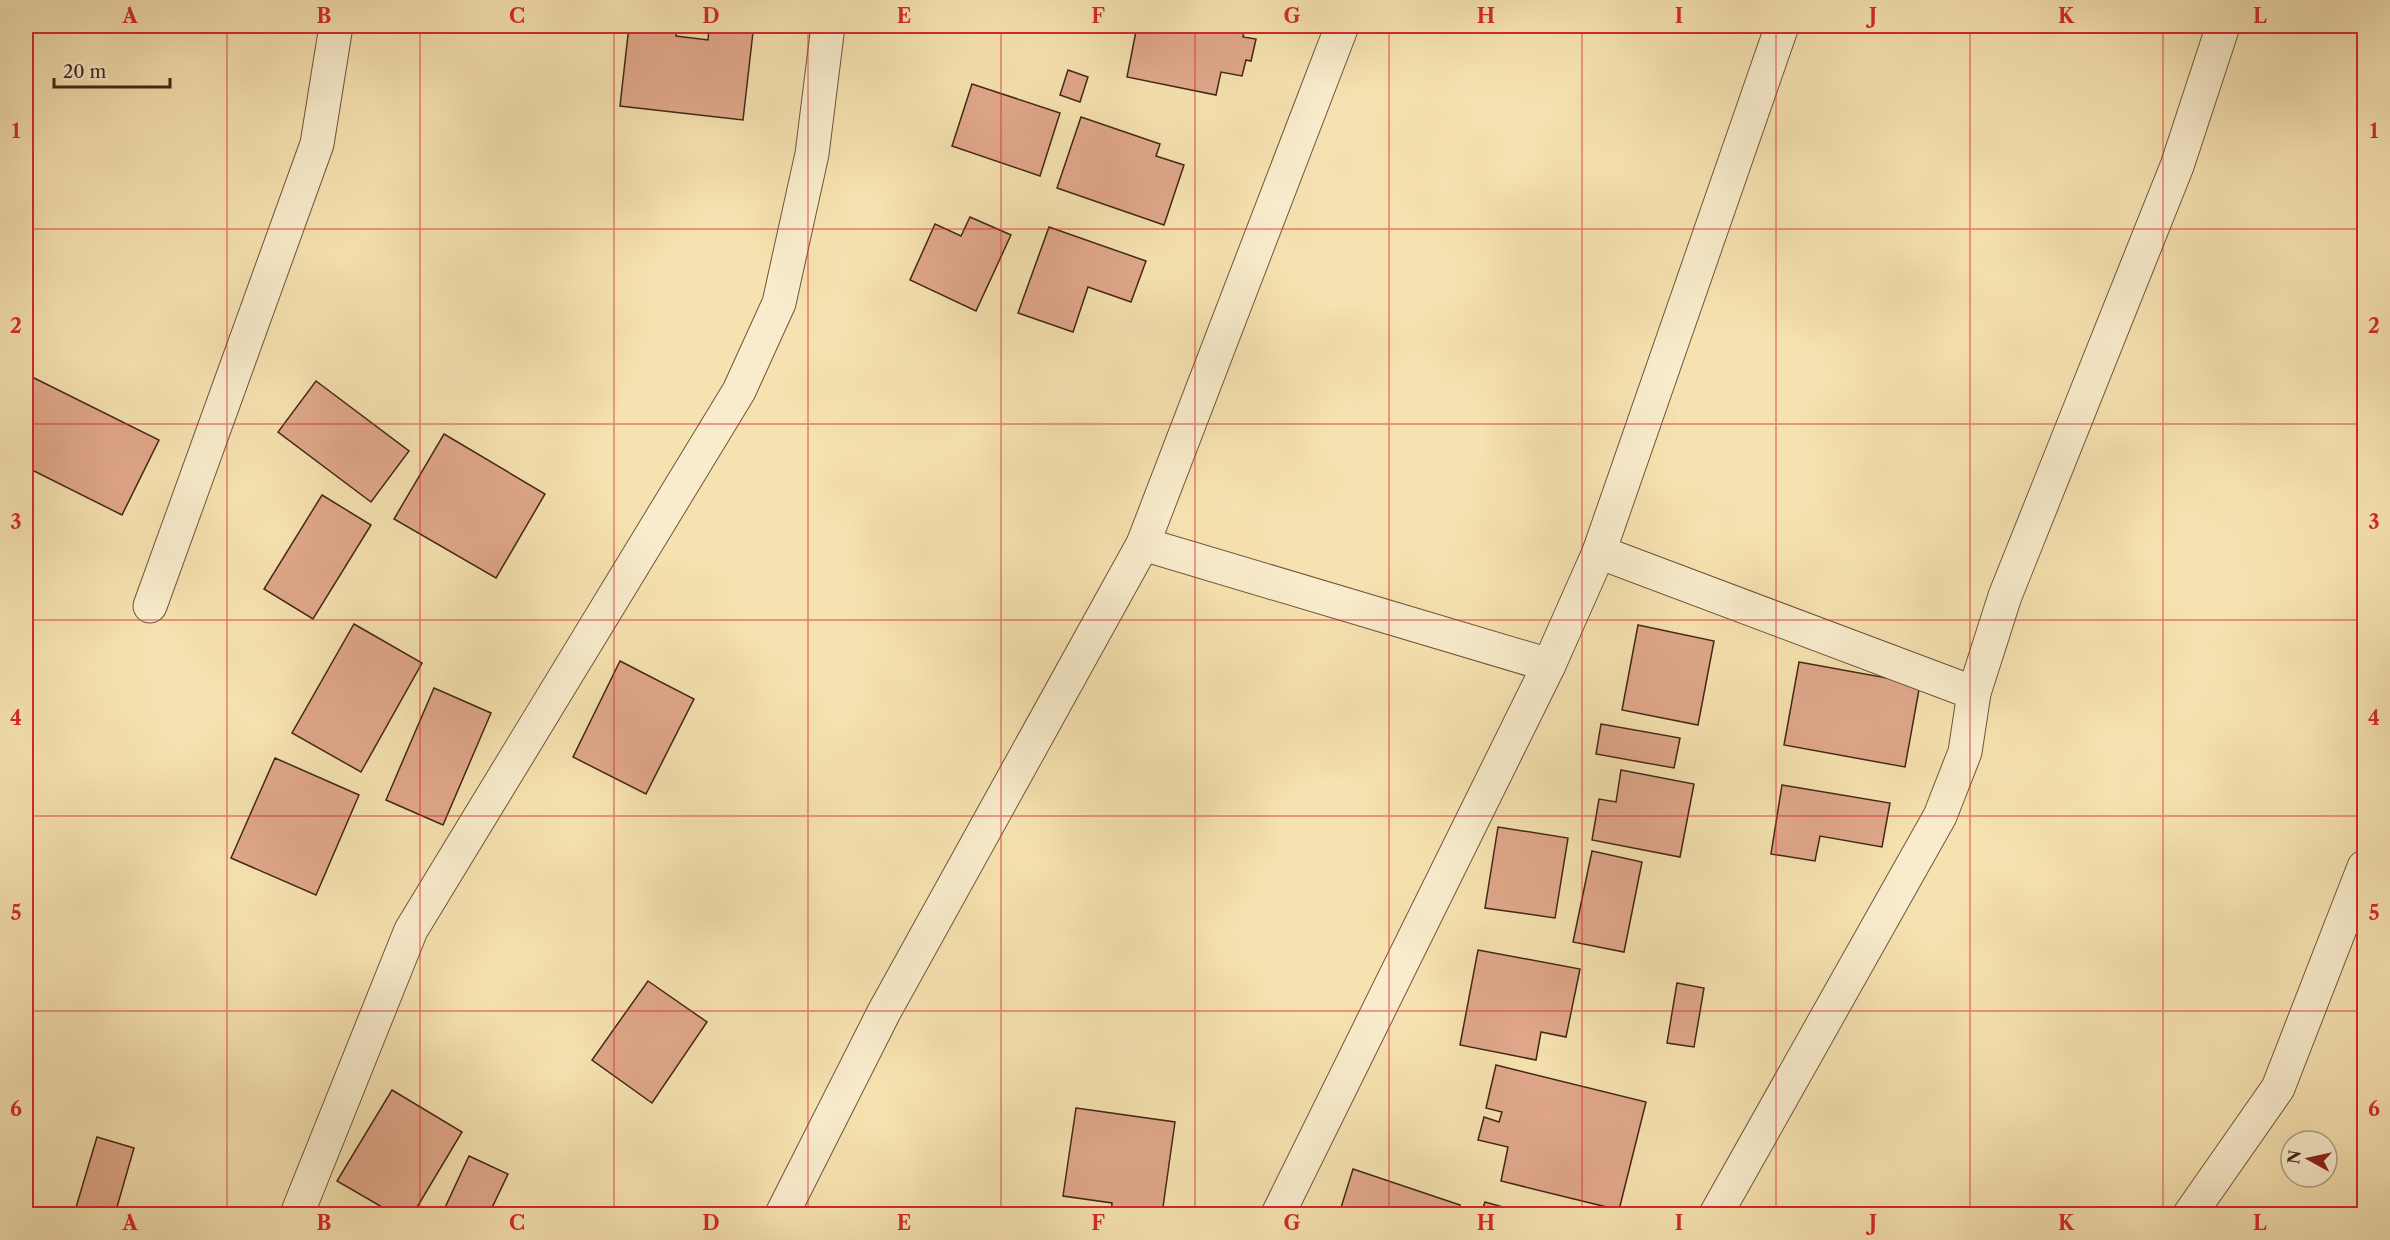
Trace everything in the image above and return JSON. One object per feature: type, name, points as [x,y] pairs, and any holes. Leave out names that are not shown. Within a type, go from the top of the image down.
[{"type":"street","points":[[150,606],[317,144],[336,26]]},
{"type":"street","points":[[297,1215],[411,930],[739,391],[779,303],[812,154],[828,26]]},
{"type":"street","points":[[782,1215],[884,1012],[1143,544],[1342,26]]},
{"type":"street","points":[[1278,1215],[1549,665],[1599,552],[1782,26]]},
{"type":"street","points":[[1716,1215],[1940,816],[1965,752],[1974,693],[2005,596],[2176,166],[2223,26]]},
{"type":"street","points":[[1143,544],[1549,665]]},
{"type":"street","points":[[1599,552],[1974,693]]},
{"type":"street","points":[[2190,1215],[2278,1088],[2364,867]]},
{"type":"building","points":[[629,26],[677,26],[676,36],[708,40],[709,27],[753,32],[743,120],[620,106]]},
{"type":"building","points":[[1137,26],[1245,26],[1243,37],[1256,39],[1251,61],[1246,60],[1242,76],[1221,72],[1216,95],[1127,77]]},
{"type":"building","points":[[1068,70],[1088,77],[1080,102],[1060,95]]},
{"type":"building","points":[[972,84],[1060,113],[1040,176],[952,146]]},
{"type":"building","points":[[1081,117],[1160,144],[1156,156],[1184,165],[1164,225],[1057,188]]},
{"type":"building","points":[[970,217],[1011,235],[976,311],[910,280],[935,224],[961,236]]},
{"type":"building","points":[[1049,227],[1146,261],[1131,302],[1088,287],[1073,332],[1018,313]]},
{"type":"building","points":[[26,374],[159,440],[122,515],[26,467]]},
{"type":"building","points":[[316,381],[409,451],[371,502],[278,432]]},
{"type":"building","points":[[444,434],[545,494],[496,578],[394,519]]},
{"type":"building","points":[[322,495],[371,525],[313,619],[264,589]]},
{"type":"building","points":[[354,624],[422,663],[361,772],[292,733]]},
{"type":"building","points":[[1638,625],[1714,641],[1698,725],[1622,710]]},
{"type":"building","points":[[620,661],[694,699],[646,794],[573,757]]},
{"type":"building","points":[[1799,662],[1920,684],[1905,767],[1784,745]]},
{"type":"building","points":[[434,688],[491,713],[443,825],[386,800]]},
{"type":"building","points":[[1601,724],[1680,738],[1674,768],[1596,754]]},
{"type":"building","points":[[275,758],[359,795],[316,895],[231,858]]},
{"type":"building","points":[[1621,770],[1694,784],[1680,857],[1592,840],[1599,799],[1616,802]]},
{"type":"building","points":[[1782,785],[1890,803],[1882,847],[1820,836],[1815,861],[1771,854]]},
{"type":"building","points":[[1498,827],[1568,838],[1555,918],[1485,908]]},
{"type":"building","points":[[1592,851],[1642,862],[1624,952],[1573,942]]},
{"type":"building","points":[[1478,950],[1580,969],[1566,1037],[1541,1032],[1536,1060],[1460,1045]]},
{"type":"building","points":[[648,981],[707,1022],[652,1103],[592,1060]]},
{"type":"building","points":[[1677,983],[1704,988],[1694,1047],[1667,1043]]},
{"type":"building","points":[[1496,1065],[1646,1102],[1619,1210],[1501,1181],[1508,1147],[1478,1140],[1484,1117],[1499,1122],[1502,1112],[1486,1108]]},
{"type":"building","points":[[392,1090],[462,1132],[413,1214],[394,1214],[337,1181]]},
{"type":"building","points":[[1076,1108],[1175,1122],[1162,1214],[1111,1214],[1112,1203],[1063,1196]]},
{"type":"building","points":[[97,1137],[134,1148],[115,1214],[74,1214]]},
{"type":"building","points":[[469,1156],[508,1174],[489,1214],[442,1214]]},
{"type":"building","points":[[1353,1169],[1460,1205],[1457,1214],[1339,1214]]},
{"type":"building","points":[[1485,1202],[1528,1214],[1481,1214]]}]
